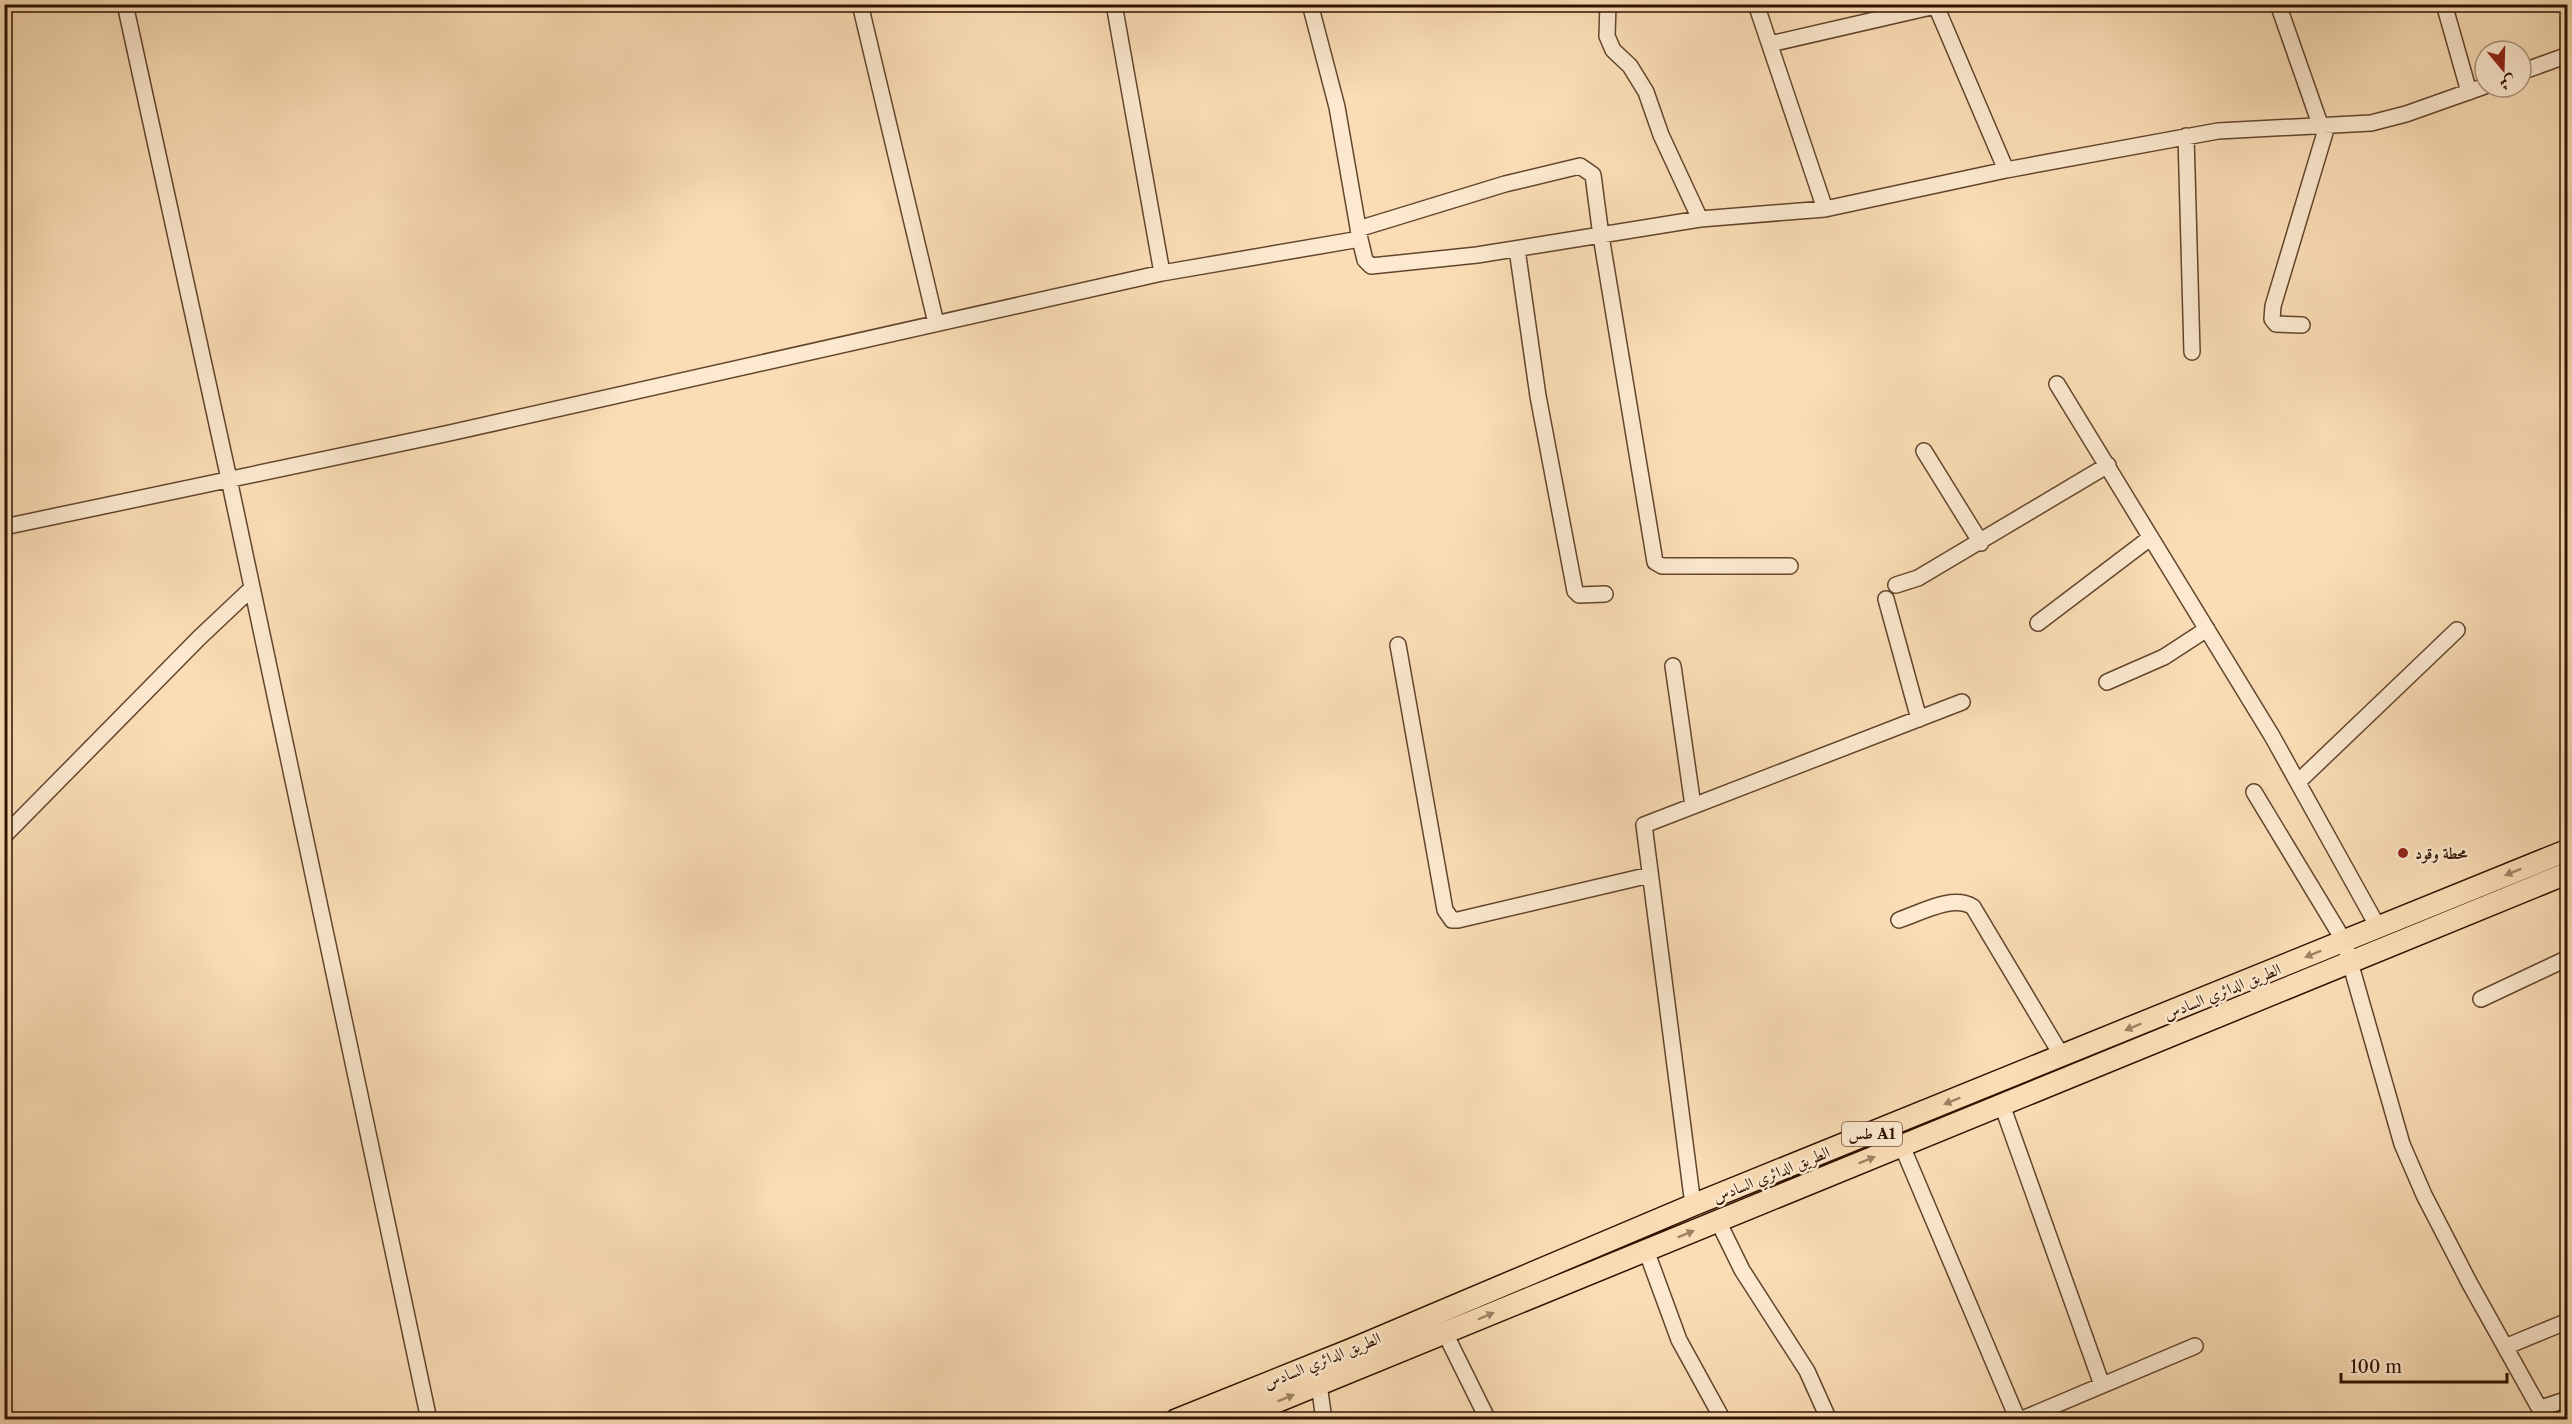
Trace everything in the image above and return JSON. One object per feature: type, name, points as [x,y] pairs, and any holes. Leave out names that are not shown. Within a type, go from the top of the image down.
[{"type":"highway","name":"الطريق الدائري السادس","points":[[1232,1419],[2002,1105],[2347,951],[2378,927],[2568,850]]},
{"type":"highway","name":"الطريق الدائري السادس","points":[[1176,1419],[1355,1348],[1693,1205],[2062,1056],[2347,951],[2568,873]]},
{"type":"highway","points":[[1732,1191],[1741,1212]]},
{"type":"street","points":[[125,4],[229,479],[429,1419]]},
{"type":"street","points":[[860,4],[936,323]]},
{"type":"street","points":[[1114,4],[1162,273]]},
{"type":"street","points":[[1310,4],[1337,107],[1365,260],[1371,266],[1517,249],[1700,219],[1825,209],[2006,170],[2186,136],[2244,128],[2324,127],[2387,120],[2473,90]]},
{"type":"street","points":[[1608,4],[1607,36],[1613,50],[1630,66],[1646,92],[1661,135],[1700,219]]},
{"type":"street","points":[[1756,4],[1825,209]]},
{"type":"street","points":[[2278,4],[2324,127],[2273,306],[2272,319],[2277,324],[2302,325]]},
{"type":"street","points":[[2445,4],[2469,92]]},
{"type":"street","points":[[1770,44],[1940,5],[2006,170]]},
{"type":"street","points":[[2533,68],[2568,55]]},
{"type":"street","points":[[2186,136],[2192,352]]},
{"type":"street","points":[[4,527],[445,434],[1162,273],[1359,234],[1505,184],[1580,166],[1593,175],[1655,562],[1662,566],[1790,566]]},
{"type":"street","points":[[1517,249],[1538,396],[1575,591],[1579,595],[1605,594]]},
{"type":"street","points":[[2057,384],[2298,782],[2378,927]]},
{"type":"street","points":[[1924,451],[1981,543]]},
{"type":"street","points":[[1896,585],[1918,578],[1981,543],[2108,465]]},
{"type":"street","points":[[2038,623],[2150,538]]},
{"type":"street","points":[[4,836],[199,638],[252,588]]},
{"type":"street","points":[[1886,599],[1919,719]]},
{"type":"street","points":[[2108,682],[2164,657],[2207,629]]},
{"type":"street","points":[[2298,782],[2336,743],[2457,630]]},
{"type":"street","points":[[1398,645],[1445,910],[1452,920],[1650,875]]},
{"type":"street","points":[[1673,666],[1693,806]]},
{"type":"street","points":[[1693,1205],[1644,825],[1962,702]]},
{"type":"street","points":[[2254,792],[2347,951],[2402,1144],[2424,1195],[2505,1347],[2544,1414],[2568,1399]]},
{"type":"street","points":[[1899,920],[1955,902],[1966,903],[1973,907],[2062,1056]]},
{"type":"street","points":[[2481,999],[2568,958]]},
{"type":"street","points":[[2002,1105],[2102,1385]]},
{"type":"street","points":[[1902,1146],[2019,1419],[2195,1346]]},
{"type":"street","points":[[1718,1221],[1742,1270],[1807,1371],[1829,1419]]},
{"type":"street","points":[[1646,1250],[1679,1340],[1723,1419]]},
{"type":"street","points":[[2505,1347],[2568,1321]]},
{"type":"street","points":[[1445,1333],[1488,1419]]},
{"type":"street","points":[[1319,1384],[1324,1419]]},
{"type":"place","name":"محطة وقود","points":[[2403,853]]}]
